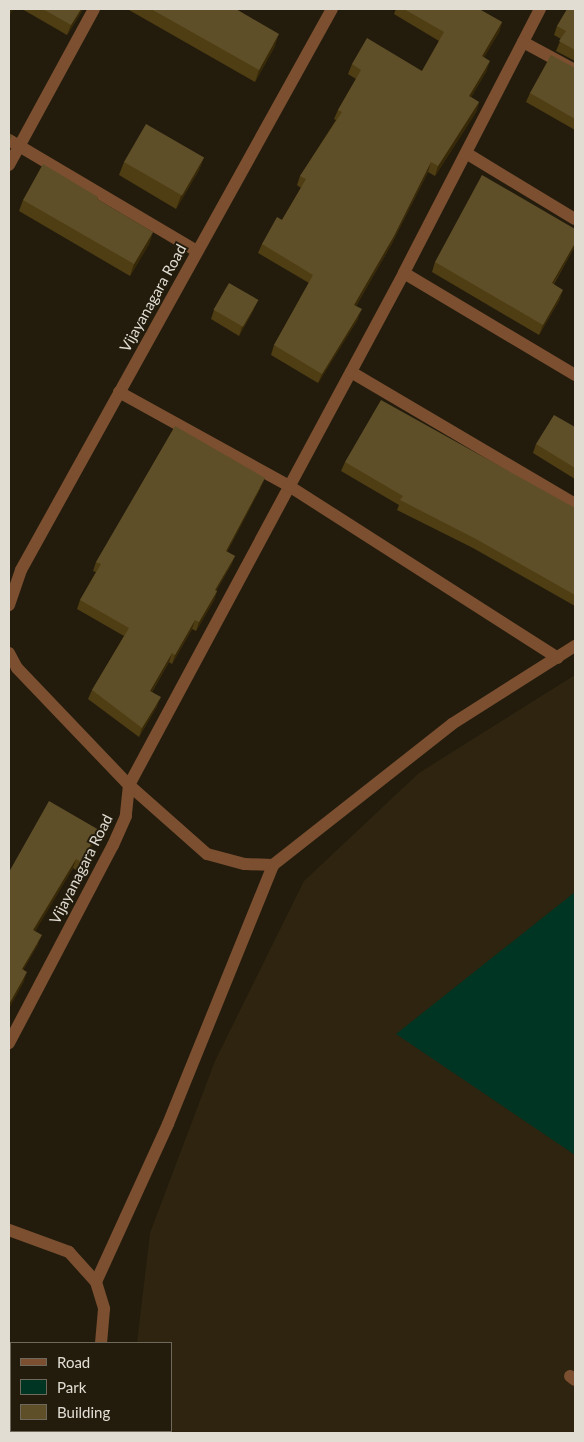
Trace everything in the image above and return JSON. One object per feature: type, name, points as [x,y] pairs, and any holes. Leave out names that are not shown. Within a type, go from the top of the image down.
[{"type":"street","points":[[9,165],[14,143],[94,9]]},
{"type":"street","name":"Vijayanagara Road","points":[[9,605],[21,570],[332,9]]},
{"type":"street","points":[[129,785],[404,273],[540,9]]},
{"type":"street","points":[[523,42],[575,70]]},
{"type":"street","points":[[14,143],[197,251]]},
{"type":"street","points":[[466,153],[575,219]]},
{"type":"street","points":[[404,273],[575,375]]},
{"type":"street","points":[[351,372],[575,504]]},
{"type":"street","points":[[120,392],[289,486],[558,658]]},
{"type":"street","points":[[96,1282],[168,1124],[273,865],[452,724],[575,646]]},
{"type":"street","points":[[9,653],[17,668],[129,785],[207,854],[245,864],[273,865]]},
{"type":"street","name":"Vijayanagara Road","points":[[9,1043],[114,845],[126,816],[129,785]]},
{"type":"street","points":[[9,1230],[69,1252],[96,1282],[104,1309],[101,1342]]},
{"type":"shaded area","points":[[575,675],[575,1433],[126,1433],[172,1432],[172,1342],[137,1342],[150,1233],[215,1061],[304,881],[419,773]]},
{"type":"green space","points":[[575,892],[575,1155],[396,1034]]},
{"type":"building","points":[[43,9],[81,9],[71,25]]},
{"type":"building","points":[[151,9],[236,9],[279,34],[259,70]]},
{"type":"building","points":[[404,9],[479,9],[502,22],[482,56],[490,61],[469,96],[479,102],[438,166],[431,162],[394,236],[354,305],[362,309],[322,374],[274,345],[313,275],[262,244],[277,217],[282,220],[306,179],[300,176],[342,112],[338,110],[361,70],[352,64],[367,38],[422,71],[444,32]]},
{"type":"building","points":[[567,9],[575,9],[575,50],[559,41],[566,31],[557,26]]},
{"type":"building","points":[[551,55],[575,68],[575,119],[530,93]]},
{"type":"building","points":[[146,124],[204,158],[182,196],[124,162]]},
{"type":"building","points":[[43,164],[153,232],[134,264],[23,200]]},
{"type":"building","points":[[482,175],[575,229],[575,243],[552,283],[563,290],[543,325],[435,262]]},
{"type":"building","points":[[229,283],[258,300],[243,327],[214,310]]},
{"type":"building","points":[[381,400],[575,508],[575,595],[476,539],[400,500],[403,496],[345,462]]},
{"type":"building","points":[[554,415],[575,427],[575,468],[536,444]]},
{"type":"building","points":[[175,426],[265,478],[226,551],[235,556],[215,590],[217,591],[199,622],[195,620],[175,655],[172,653],[150,691],[161,697],[142,728],[92,690],[129,628],[80,600],[101,564],[96,562]]},
{"type":"building","points":[[49,801],[99,830],[81,862],[76,859],[33,930],[42,935],[22,969],[27,972],[9,1004],[9,872]]}]
